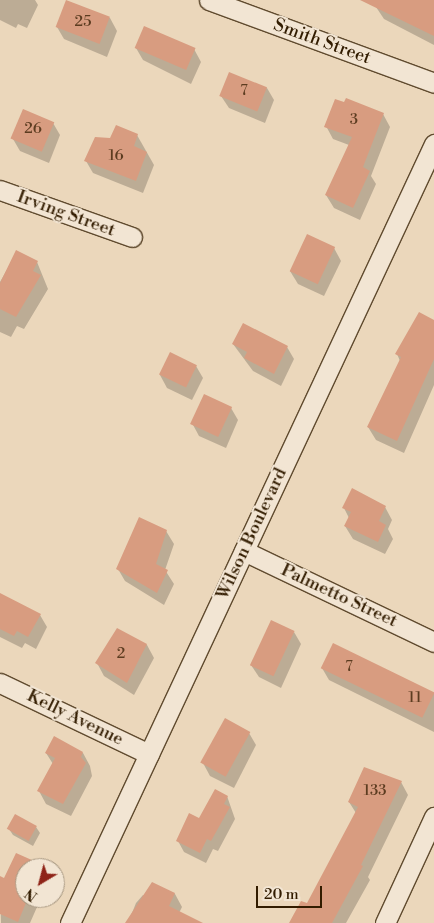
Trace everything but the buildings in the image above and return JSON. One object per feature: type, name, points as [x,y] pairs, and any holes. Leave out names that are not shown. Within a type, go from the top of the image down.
[{"type":"street","name":"Smith Street","points":[[209,0],[434,83]]},
{"type":"street","name":"Wilson Boulevard","points":[[70,923],[434,144]]},
{"type":"street","name":"Irving Street","points":[[0,190],[132,238]]},
{"type":"street","name":"Palmetto Street","points":[[244,551],[434,642]]},
{"type":"street","name":"Kelly Avenue","points":[[0,683],[149,754]]},
{"type":"street","points":[[385,923],[434,817]]}]
